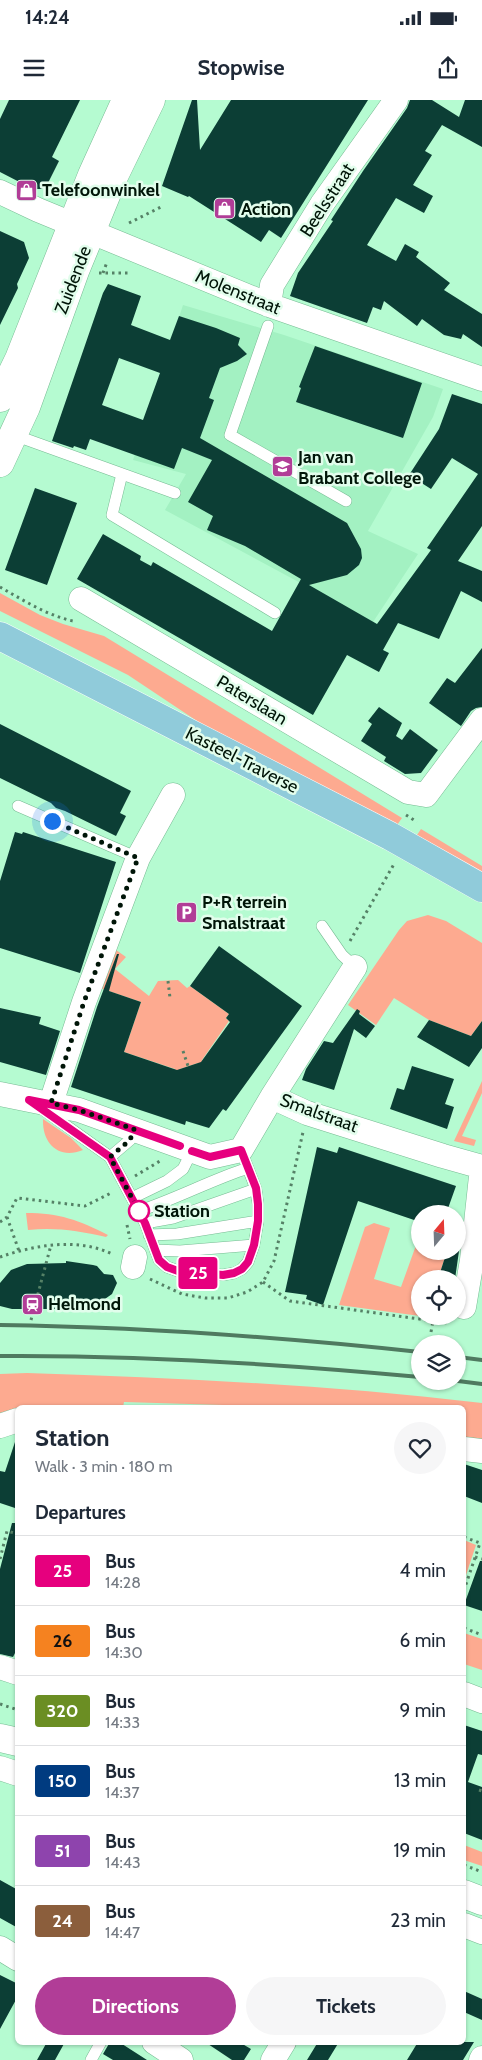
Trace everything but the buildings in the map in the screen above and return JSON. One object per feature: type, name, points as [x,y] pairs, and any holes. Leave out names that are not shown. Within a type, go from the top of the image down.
[{"type":"main road","name":"Kasteel-Traverse","points":[[0,636],[398,840],[482,888]]},
{"type":"street","name":"Zuidende","points":[[0,463],[26,407],[75,271],[92,175],[126,100]]},
{"type":"street","name":"Zuidende","points":[[0,398],[82,228],[114,176],[151,100]]},
{"type":"street","name":"Beelsstraat","points":[[268,316],[272,285],[322,204],[396,100]]},
{"type":"street","name":"Molenstraat","points":[[0,192],[82,228],[268,316],[482,379]]},
{"type":"street","name":"Paterslaan","points":[[81,599],[408,792],[426,795],[482,720]]},
{"type":"street","points":[[40,1101],[84,1002],[138,858],[173,795]]},
{"type":"street","name":"Smalstraat","points":[[355,967],[272,1098],[308,1113],[482,1167],[472,1260],[466,1284]]},
{"type":"street","points":[[0,1094],[79,1110],[210,1157],[245,1159],[272,1098]]},
{"type":"street","points":[[0,1426],[15,1421]]},
{"type":"street","points":[[466,1449],[482,1451]]},
{"type":"street","points":[[0,1667],[15,1672]]},
{"type":"street","points":[[466,1695],[482,1701]]},
{"type":"street","points":[[0,1768],[15,1773]]},
{"type":"street","points":[[466,1895],[482,1901]]},
{"type":"street","points":[[466,1926],[482,1932]]},
{"type":"street","points":[[0,1948],[15,1957]]},
{"type":"street","points":[[158,2045],[181,2060]]},
{"type":"street","points":[[273,2060],[282,2045]]},
{"type":"lane","points":[[268,316],[230,436],[346,501]]},
{"type":"lane","points":[[14,435],[175,494]]},
{"type":"lane","points":[[122,474],[112,515],[275,613]]},
{"type":"lane","points":[[18,806],[138,858]]},
{"type":"lane","points":[[322,926],[342,955],[355,967]]},
{"type":"lane","points":[[40,1101],[110,1157],[139,1211],[149,1235],[141,1258]]},
{"type":"lane","points":[[110,1157],[130,1140],[134,1129]]},
{"type":"lane","points":[[132,1198],[167,1181],[184,1169],[192,1151]]},
{"type":"lane","points":[[139,1211],[167,1202],[215,1179],[245,1159],[256,1188],[258,1221],[254,1245],[248,1262],[242,1269],[223,1275],[178,1271],[163,1264],[141,1258]]},
{"type":"lane","points":[[145,1223],[173,1218],[256,1188]]},
{"type":"lane","points":[[149,1235],[176,1234],[258,1221]]},
{"type":"lane","points":[[141,1258],[180,1251],[254,1245]]},
{"type":"lane","points":[[91,2060],[99,2045]]},
{"type":"path","points":[[125,225],[163,206]]},
{"type":"path","points":[[168,981],[170,998]]},
{"type":"path","points":[[183,1051],[188,1066]]},
{"type":"path","points":[[0,1222],[7,1217],[17,1198],[85,1206],[118,1190]]},
{"type":"path","points":[[7,1217],[19,1251]]},
{"type":"path","points":[[31,1320],[51,1245]]},
{"type":"path","points":[[263,1282],[290,1301],[411,1318]]},
{"type":"path","points":[[431,1332],[432,1325]]},
{"type":"path","points":[[0,1559],[7,1531],[15,1533]]},
{"type":"path","points":[[466,1538],[480,1543],[466,1584]]},
{"type":"path","points":[[475,1557],[482,1559]]},
{"type":"path","points":[[466,1629],[482,1635]]},
{"type":"path","points":[[0,1704],[15,1709]]},
{"type":"path","points":[[466,1867],[482,1872]]},
{"type":"shaded area","name":"Jan van Brabant College","points":[[183,305],[284,335],[443,389],[433,417],[368,531],[418,554],[373,622],[165,510],[186,474],[133,460]]},
{"type":"shaded area","points":[[0,593],[40,615],[104,636],[402,818],[397,825],[206,727],[128,675],[0,611]]},
{"type":"shaded area","points":[[421,829],[482,866],[482,875],[417,835]]},
{"type":"shaded area","points":[[428,915],[446,921],[482,943],[482,1021],[471,1036],[429,1020],[394,998],[376,1025],[348,1005],[407,921]]},
{"type":"shaded area","points":[[109,945],[126,957],[115,969],[149,996],[158,981],[178,980],[187,988],[190,986],[229,1014],[226,1018],[229,1021],[202,1060],[203,1066],[198,1063],[180,1069],[178,1074],[175,1069],[124,1052],[141,1002],[94,986]]},
{"type":"shaded area","points":[[482,1081],[482,1093],[462,1136],[476,1140],[474,1146],[454,1141]]},
{"type":"shaded area","points":[[43,1119],[71,1138],[83,1150],[66,1153],[53,1147],[45,1135]]},
{"type":"shaded area","points":[[26,1213],[49,1214],[69,1218],[108,1235],[106,1237],[58,1229],[28,1230]]},
{"type":"shaded area","points":[[374,1223],[390,1228],[374,1279],[401,1287],[411,1259],[444,1260],[441,1270],[411,1270],[411,1315],[339,1305],[365,1227]]},
{"type":"shaded area","points":[[27,1373],[141,1377],[255,1383],[369,1391],[482,1403],[482,1443],[466,1441],[466,1405],[223,1405],[124,1402],[123,1405],[15,1405],[15,1415],[0,1414],[0,1374]]},
{"type":"shaded area","points":[[466,1541],[476,1545],[466,1575]]},
{"type":"shaded area","points":[[466,1634],[482,1639],[482,1670],[466,1665]]},
{"type":"shaded area","points":[[466,1846],[482,1852],[482,1866],[466,1861]]},
{"type":"railway","points":[[0,1325],[210,1334],[411,1351]]},
{"type":"railway","points":[[0,1356],[210,1361],[411,1376]]},
{"type":"railway","points":[[466,1358],[482,1360]]},
{"type":"railway","points":[[466,1382],[482,1384]]},
{"type":"bus line","name":"25","points":[[180,1146],[79,1110],[29,1100],[110,1157],[145,1223],[159,1260],[163,1264],[178,1271],[223,1275],[234,1273],[242,1269],[248,1262],[254,1245],[258,1221],[256,1188],[241,1150],[210,1157],[192,1151]]},
{"type":"place","name":"Telefoonwinkel","points":[[26,190]]},
{"type":"place","name":"Action","points":[[225,209]]},
{"type":"place","name":"Jan van Brabant College","points":[[282,467]]},
{"type":"place","name":"P+R terrein Smalstraat","points":[[186,912]]},
{"type":"place","name":"Station","points":[[139,1211]]},
{"type":"place","name":"Helmond","points":[[32,1304]]},
{"type":"route","points":[[52,821],[138,858],[84,1002],[51,1103],[79,1110],[134,1129],[130,1140],[110,1157],[139,1211]]}]
